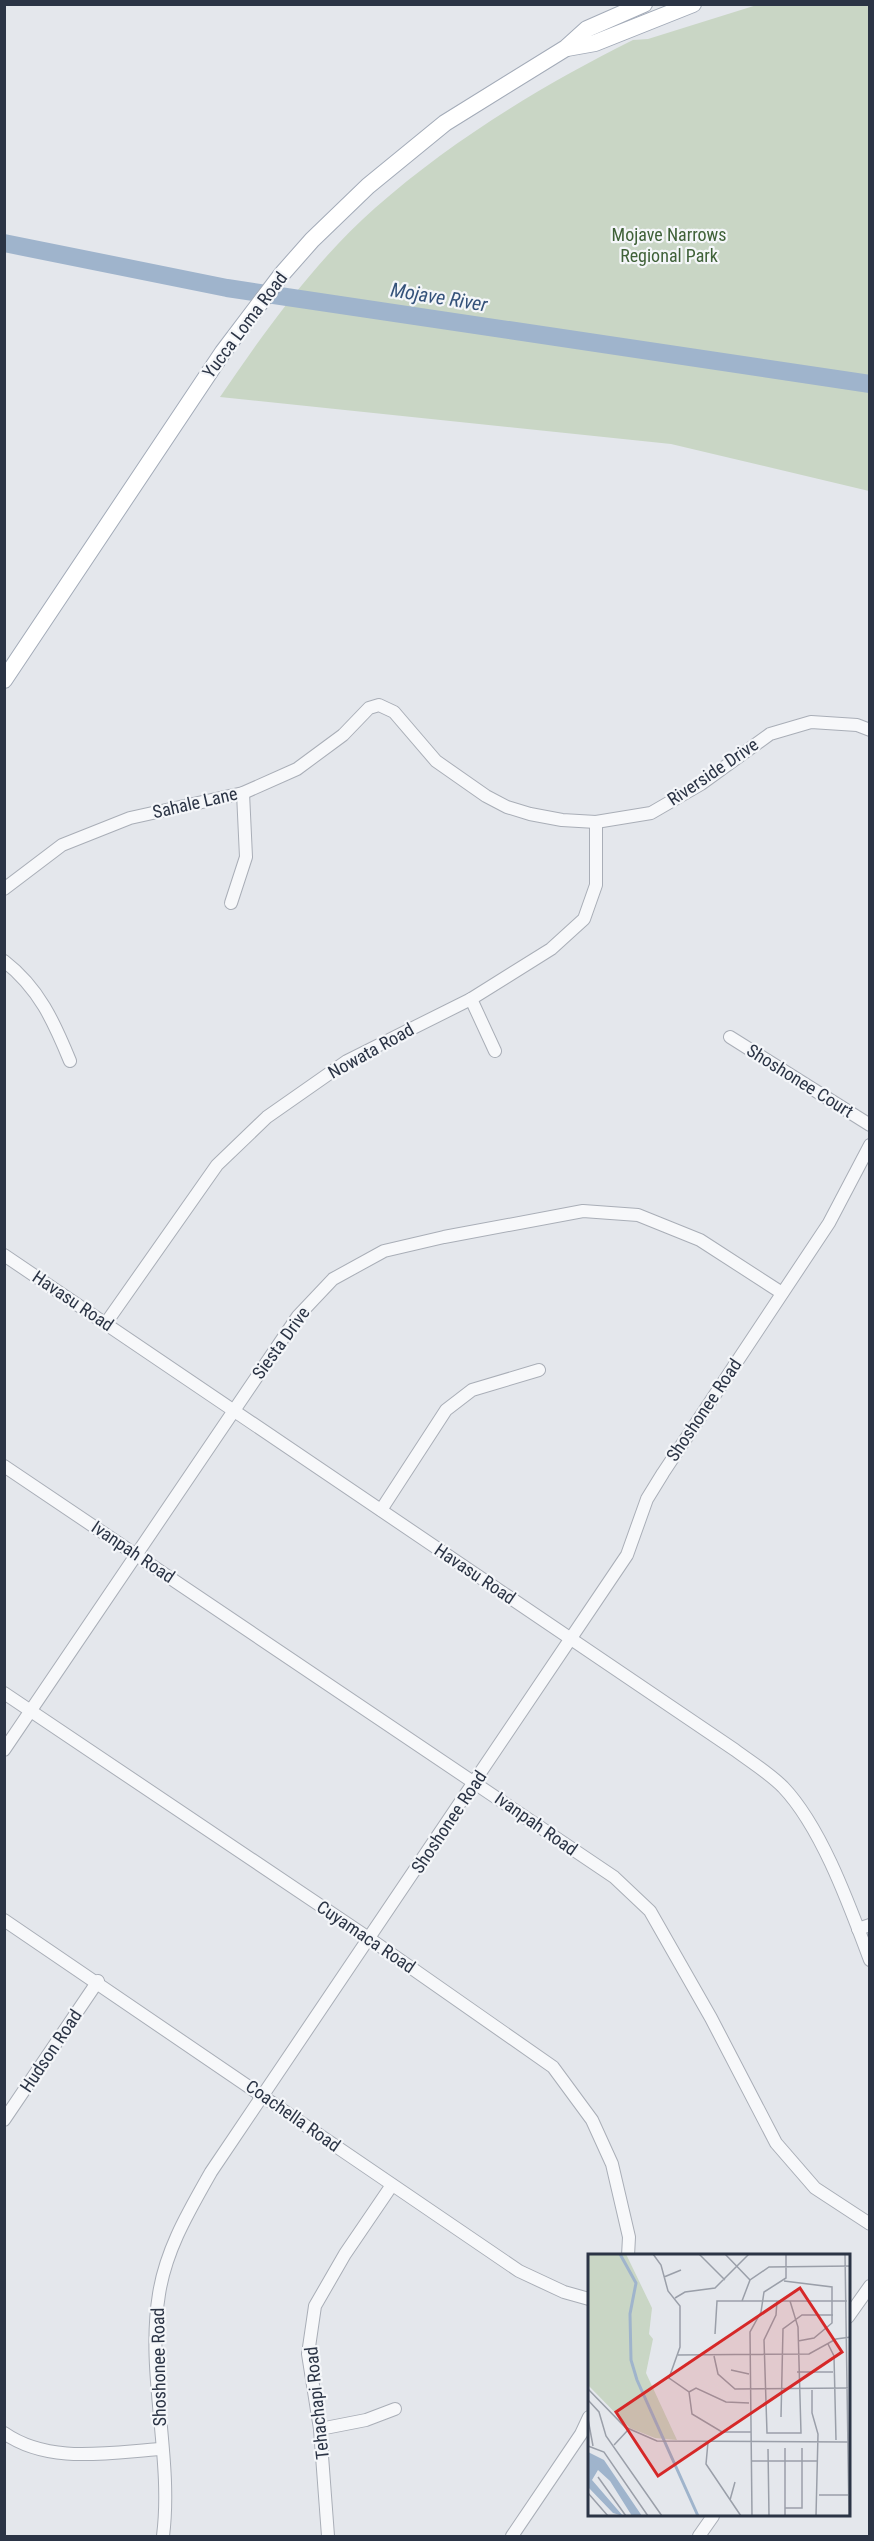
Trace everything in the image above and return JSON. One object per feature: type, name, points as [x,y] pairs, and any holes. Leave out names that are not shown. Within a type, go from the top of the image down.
[{"type":"main road","name":"Yucca Loma Road","points":[[566,48],[595,44],[693,4]]},
{"type":"main road","name":"Yucca Loma Road","points":[[4,680],[223,352],[274,284],[312,240],[360,193],[445,123],[566,48],[587,29],[629,9]]},
{"type":"street","name":"Sahale Lane","points":[[4,889],[62,845],[130,818],[243,792],[297,769],[343,735],[369,708],[380,705]]},
{"type":"street","name":"Riverside Drive","points":[[380,705],[394,712],[436,761],[486,796],[507,807],[530,814],[562,820],[596,822],[651,813],[701,784],[770,734],[811,722],[857,725],[870,730]]},
{"type":"street","points":[[231,903],[246,857],[243,792]]},
{"type":"street","name":"Nowata Road","points":[[106,1323],[217,1165],[267,1117],[347,1061],[471,999],[551,949],[585,919],[596,885],[596,822]]},
{"type":"street","points":[[4,961],[19,973],[51,1016],[70,1061]]},
{"type":"street","points":[[471,999],[495,1051]]},
{"type":"street","name":"Shoshonee Court","points":[[730,1037],[870,1125]]},
{"type":"street","name":"Shoshonee Road","points":[[163,2536],[162,2449],[156,2370],[159,2296],[170,2250],[189,2211],[211,2172],[573,1640],[627,1555],[647,1500],[663,1473],[830,1223],[870,1144]]},
{"type":"street","name":"Siesta Drive","points":[[4,1750],[138,1556],[298,1316],[333,1279],[384,1251],[444,1237],[583,1211],[638,1215],[700,1240],[782,1293]]},
{"type":"street","name":"Havasu Road","points":[[4,1255],[735,1750],[783,1787],[814,1830],[864,1927],[870,1960]]},
{"type":"street","points":[[381,1510],[446,1410],[472,1390],[539,1370]]},
{"type":"street","name":"Ivanpah Road","points":[[4,1466],[614,1877],[650,1911],[711,2018],[776,2143],[815,2188],[870,2224]]},
{"type":"street","name":"Cuyamaca Road","points":[[4,1694],[370,1939],[554,2067],[592,2120],[612,2164],[629,2237],[627,2254]]},
{"type":"street","name":"Coachella Road","points":[[4,1920],[98,1981],[519,2271],[564,2292],[588,2299]]},
{"type":"street","name":"Hudson Road","points":[[4,2120],[98,1981]]},
{"type":"street","name":"Tehachapi Road","points":[[328,2536],[320,2429],[308,2354],[315,2306],[345,2254],[392,2185]]},
{"type":"street","points":[[850,2315],[870,2286]]},
{"type":"street","points":[[320,2429],[366,2420],[395,2409]]},
{"type":"street","points":[[512,2536],[581,2434],[588,2419]]},
{"type":"street","points":[[4,2433],[39,2450],[76,2455],[162,2449]]},
{"type":"street","points":[[699,2536],[712,2517]]},
{"type":"green space","name":"Mojave Narrows Regional Park","points":[[760,4],[869,5],[869,491],[671,444],[220,397],[273,322],[331,251],[404,183],[466,137],[531,95],[633,40],[648,39]]},
{"type":"waterway","name":"Mojave River","points":[[4,243],[227,288],[870,384]]}]
